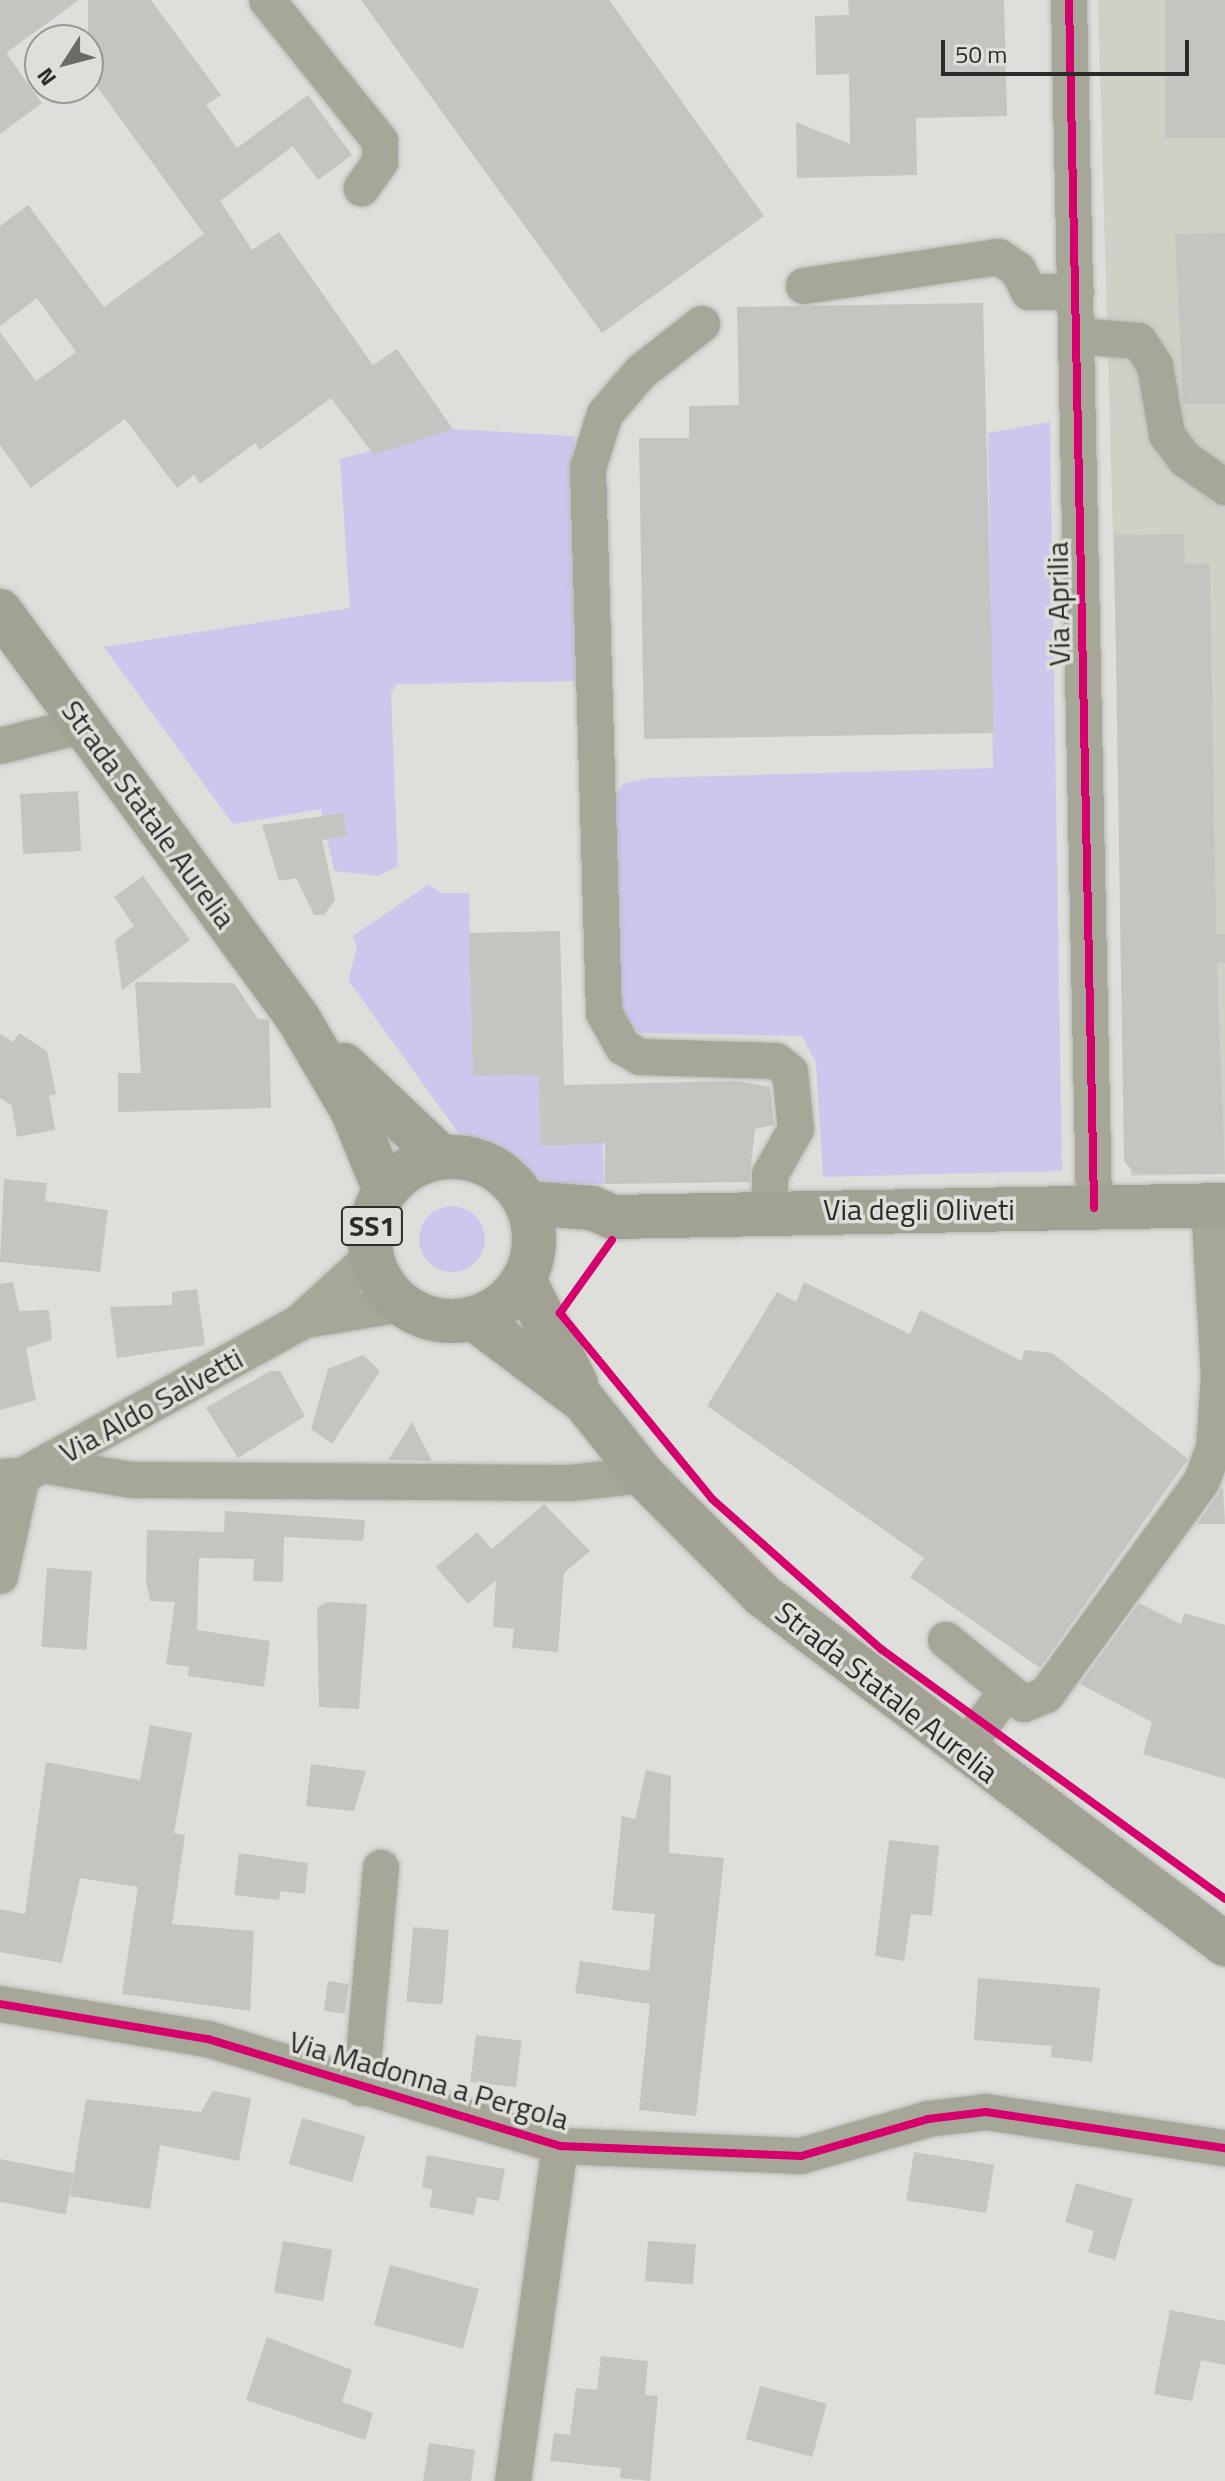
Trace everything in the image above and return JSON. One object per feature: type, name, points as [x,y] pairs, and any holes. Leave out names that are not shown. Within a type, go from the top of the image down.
[{"type":"main road","name":"Strada Statale Aurelia","points":[[0,611],[298,1018],[352,1110],[385,1191]]},
{"type":"main road","name":"Strada Statale Aurelia","points":[[298,1018],[441,1157]]},
{"type":"main road","name":"SS1","points":[[402,1304],[372,1256],[370,1233],[385,1191],[400,1175],[441,1157]]},
{"type":"main road","points":[[441,1157],[491,1166],[527,1203]]},
{"type":"main road","name":"Via degli Oliveti","points":[[527,1203],[592,1208],[613,1217],[770,1210],[1217,1205]]},
{"type":"main road","name":"Strada Statale Aurelia","points":[[527,1203],[529,1266],[584,1401]]},
{"type":"main road","name":"Via degli Oliveti","points":[[529,1266],[613,1217]]},
{"type":"main road","points":[[402,1304],[448,1321],[473,1318],[511,1297],[529,1266]]},
{"type":"main road","name":"Strada Statale Aurelia","points":[[473,1318],[584,1401],[643,1475],[762,1595],[963,1751],[1225,1944]]},
{"type":"street","points":[[267,0],[380,141],[380,162],[362,188]]},
{"type":"street","name":"Via Aprilia","points":[[1069,0],[1094,1208]]},
{"type":"street","points":[[804,286],[999,257],[1018,270],[1029,292],[1076,292]]},
{"type":"street","points":[[702,324],[641,372],[605,414],[588,468],[604,1013],[623,1047],[640,1057],[776,1061],[790,1072],[796,1129],[770,1175],[770,1210]]},
{"type":"street","points":[[1077,336],[1139,341],[1155,366],[1167,435],[1185,459],[1225,487]]},
{"type":"street","points":[[0,746],[84,725]]},
{"type":"street","points":[[946,1640],[1024,1704],[1046,1695],[1202,1481],[1214,1448],[1219,1377],[1217,1205]]},
{"type":"street","name":"Via Aldo Salvetti","points":[[21,1473],[299,1323],[372,1256]]},
{"type":"street","name":"Via Aldo Salvetti","points":[[299,1323],[402,1304]]},
{"type":"street","points":[[0,1576],[21,1473],[132,1480],[570,1483],[643,1475]]},
{"type":"street","points":[[963,1751],[1007,1691]]},
{"type":"street","points":[[361,2088],[381,1868]]},
{"type":"street","name":"Via Madonna a Pergola","points":[[0,2004],[208,2039],[560,2146],[801,2156],[928,2119],[986,2112],[1225,2148]]},
{"type":"street","points":[[513,2481],[560,2146]]},
{"type":"shaded area","points":[[1098,0],[1225,0],[1225,1174],[1131,1176]]},
{"type":"shaded area","points":[[1050,422],[1062,1171],[823,1177],[816,1063],[802,1036],[640,1033],[624,1021],[617,1002],[615,796],[623,784],[649,778],[993,768],[988,433]]},
{"type":"shaded area","points":[[453,429],[574,436],[579,681],[397,684],[391,693],[398,866],[378,876],[334,871],[321,809],[233,824],[104,647],[350,608],[340,459]]},
{"type":"shaded area","points":[[429,884],[441,893],[469,893],[473,1076],[539,1075],[540,1146],[602,1137],[605,1184],[546,1185],[493,1144],[462,1138],[348,980],[357,949],[353,936]]},
{"type":"shaded area","points":[[452,1206],[465,1209],[475,1216],[482,1226],[485,1239],[482,1252],[475,1262],[465,1269],[452,1272],[439,1269],[429,1262],[422,1252],[419,1239],[422,1226],[429,1216],[439,1209]]},
{"type":"building","points":[[0,0],[79,0],[46,24],[24,24],[24,40],[6,53],[24,78],[24,104],[41,104],[0,134]]},
{"type":"building","points":[[88,0],[151,0],[221,95],[206,105],[237,148],[308,95],[352,155],[318,180],[293,146],[220,201],[252,250],[279,232],[373,365],[397,349],[453,429],[374,455],[331,398],[260,450],[255,443],[200,484],[194,475],[177,488],[125,419],[31,488],[0,445],[0,332],[36,381],[76,352],[37,298],[0,326],[0,226],[28,205],[104,307],[204,234],[104,96],[104,24],[88,24]]},
{"type":"building","points":[[361,0],[609,0],[764,216],[602,333]]},
{"type":"building","points":[[848,0],[1004,0],[1007,116],[916,118],[917,175],[797,178],[796,122],[850,144],[849,74],[816,75],[815,16],[849,15]]},
{"type":"building","points":[[1165,0],[1225,0],[1225,138],[1165,138]]},
{"type":"building","points":[[1225,233],[1225,404],[1183,404],[1175,234]]},
{"type":"building","points":[[983,303],[994,733],[644,739],[639,438],[689,438],[689,406],[739,405],[737,307]]},
{"type":"building","points":[[1184,534],[1185,564],[1210,563],[1216,934],[1225,934],[1225,963],[1217,963],[1225,1174],[1135,1174],[1124,1161],[1114,535]]},
{"type":"building","points":[[78,791],[81,851],[23,854],[20,794]]},
{"type":"building","points":[[343,813],[347,836],[322,840],[335,900],[324,915],[314,915],[296,878],[279,881],[262,825]]},
{"type":"building","points":[[143,876],[190,940],[122,990],[115,940],[134,926],[114,897]]},
{"type":"building","points":[[560,931],[564,1085],[738,1081],[770,1087],[774,1125],[755,1129],[749,1182],[605,1184],[605,1143],[540,1146],[539,1075],[473,1076],[469,933]]},
{"type":"building","points":[[135,982],[234,983],[258,1019],[269,1020],[271,1108],[118,1112],[118,1073],[141,1073]]},
{"type":"building","points":[[19,1033],[47,1051],[56,1094],[49,1096],[55,1130],[17,1137],[12,1106],[0,1098],[0,1034],[13,1042]]},
{"type":"building","points":[[4,1179],[47,1183],[45,1201],[108,1210],[100,1272],[0,1262]]},
{"type":"building","points":[[13,1282],[19,1311],[49,1310],[52,1340],[26,1348],[36,1400],[0,1410],[0,1284]]},
{"type":"building","points":[[804,1282],[910,1334],[920,1310],[1022,1361],[1024,1350],[1052,1353],[1188,1459],[1040,1668],[910,1577],[924,1558],[707,1406],[777,1292],[796,1302]]},
{"type":"building","points":[[197,1289],[205,1345],[117,1358],[110,1307],[172,1305],[172,1292]]},
{"type":"building","points":[[363,1355],[380,1371],[332,1444],[311,1429],[328,1369]]},
{"type":"building","points":[[270,1371],[280,1371],[305,1416],[238,1458],[206,1408]]},
{"type":"building","points":[[412,1422],[432,1461],[388,1460]]},
{"type":"building","points":[[1223,1486],[1225,1524],[1197,1524],[1219,1493]]},
{"type":"building","points":[[544,1504],[590,1551],[564,1573],[558,1652],[512,1648],[514,1629],[493,1627],[496,1580],[468,1604],[436,1567],[477,1532],[492,1549]]},
{"type":"building","points":[[225,1511],[365,1520],[363,1541],[284,1537],[283,1582],[253,1581],[254,1559],[199,1558],[197,1630],[270,1641],[264,1687],[188,1676],[189,1667],[166,1664],[175,1602],[150,1601],[146,1581],[147,1530],[224,1532]]},
{"type":"building","points":[[47,1568],[92,1571],[86,1650],[41,1647]]},
{"type":"building","points":[[326,1602],[367,1604],[359,1709],[319,1707],[317,1608]]},
{"type":"building","points":[[1139,1603],[1181,1624],[1184,1613],[1225,1625],[1225,1779],[1143,1754],[1152,1722],[1080,1684]]},
{"type":"building","points":[[150,1725],[192,1733],[174,1833],[185,1835],[172,1924],[254,1931],[250,2011],[122,1994],[138,1887],[80,1878],[62,1963],[0,1952],[0,1909],[25,1914],[46,1762],[140,1780]]},
{"type":"building","points":[[311,1764],[366,1771],[354,1811],[306,1806]]},
{"type":"building","points":[[646,1770],[671,1776],[669,1853],[724,1858],[696,2116],[639,2110],[650,2004],[575,1993],[580,1961],[649,1971],[655,1914],[612,1910],[622,1816],[635,1819]]},
{"type":"building","points":[[889,1840],[939,1846],[932,1916],[911,1914],[904,1961],[875,1956]]},
{"type":"building","points":[[239,1853],[308,1863],[305,1894],[280,1891],[279,1900],[234,1895]]},
{"type":"building","points":[[413,1927],[449,1930],[442,2005],[406,2002]]},
{"type":"building","points":[[978,1978],[1100,1988],[1092,2062],[1051,2057],[1052,2046],[974,2040]]},
{"type":"building","points":[[328,1981],[349,1984],[345,2014],[324,2011]]},
{"type":"building","points":[[476,2035],[522,2041],[516,2087],[470,2082]]},
{"type":"building","points":[[213,2091],[251,2098],[239,2161],[160,2145],[150,2209],[70,2196],[86,2099],[201,2112]]},
{"type":"building","points":[[302,2118],[365,2136],[352,2182],[289,2164]]},
{"type":"building","points":[[914,2152],[994,2165],[986,2213],[906,2200]]},
{"type":"building","points":[[427,2155],[505,2169],[499,2201],[477,2197],[474,2215],[429,2207],[433,2190],[422,2187]]},
{"type":"building","points":[[0,2159],[74,2173],[66,2215],[0,2202]]},
{"type":"building","points":[[1076,2183],[1133,2199],[1115,2260],[1088,2252],[1094,2231],[1065,2222]]},
{"type":"building","points":[[283,2241],[332,2250],[323,2301],[274,2292]]},
{"type":"building","points":[[648,2241],[696,2244],[693,2284],[645,2281]]},
{"type":"building","points":[[390,2265],[479,2289],[463,2349],[374,2325]]},
{"type":"building","points":[[1170,2310],[1225,2321],[1225,2365],[1201,2360],[1192,2401],[1154,2394]]},
{"type":"building","points":[[267,2337],[352,2370],[342,2402],[373,2413],[365,2440],[246,2400]]},
{"type":"building","points":[[601,2356],[648,2361],[645,2395],[658,2396],[650,2481],[620,2478],[621,2468],[550,2461],[554,2433],[570,2435],[576,2388],[597,2390]]},
{"type":"building","points":[[760,2386],[827,2404],[812,2457],[746,2439]]},
{"type":"building","points":[[429,2443],[475,2450],[471,2481],[423,2481]]},
{"type":"cycle path","points":[[1069,0],[1094,1208]]},
{"type":"cycle path","points":[[612,1240],[560,1313],[712,1499],[881,1649],[1225,1899]]},
{"type":"cycle path","points":[[0,2004],[208,2039],[560,2146],[801,2156],[928,2119],[986,2112],[1225,2148]]}]
